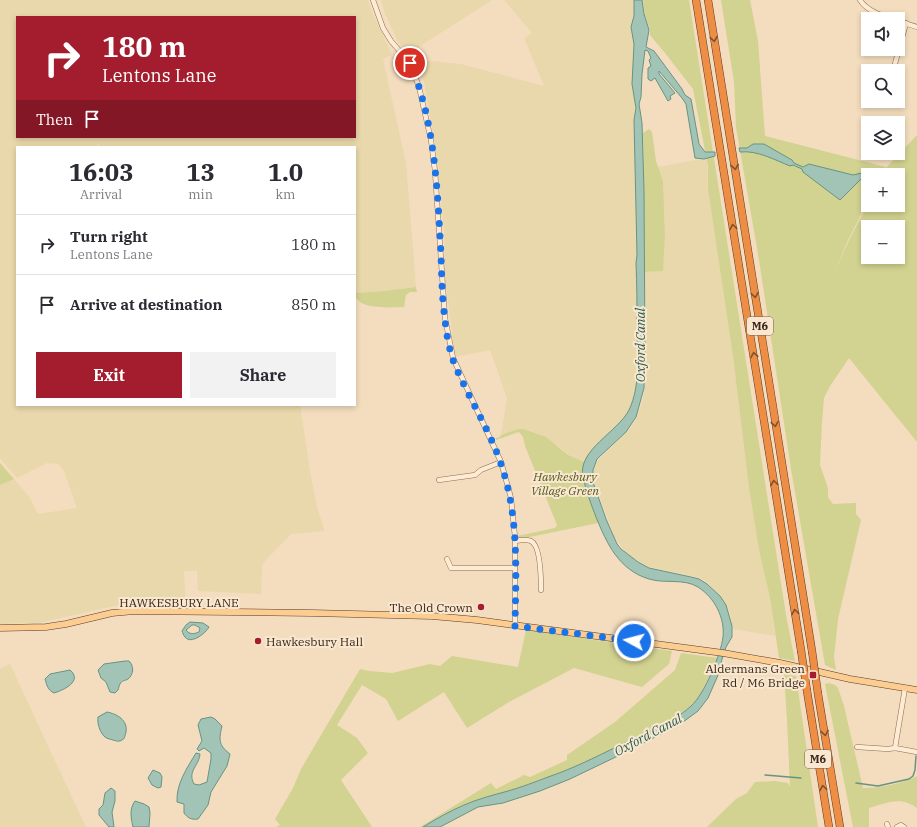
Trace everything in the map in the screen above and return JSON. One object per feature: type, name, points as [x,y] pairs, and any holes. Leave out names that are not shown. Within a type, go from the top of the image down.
[{"type":"highway","name":"M6","points":[[696,0],[829,827]]},
{"type":"highway","name":"M6","points":[[708,0],[840,827]]},
{"type":"main road","name":"HAWKESBURY LANE","points":[[0,628],[66,624],[112,613],[134,611],[432,616],[476,620],[692,648],[780,663],[850,679],[917,690]]},
{"type":"street","points":[[373,0],[383,28],[391,41],[410,63],[419,87],[431,140],[434,163],[444,318],[452,358],[501,462],[510,498],[514,522],[515,541],[515,626]]},
{"type":"street","points":[[860,0],[867,7],[875,12]]},
{"type":"street","points":[[895,64],[906,23],[917,27]]},
{"type":"street","points":[[441,479],[476,475],[481,470],[501,462]]},
{"type":"street","points":[[515,541],[522,540],[531,542],[535,545],[540,567],[541,590]]},
{"type":"street","points":[[447,559],[451,568],[515,568]]},
{"type":"street","points":[[895,748],[905,688]]},
{"type":"street","points":[[857,747],[895,748],[917,752]]},
{"type":"street","points":[[897,827],[901,825],[904,827]]},
{"type":"shaded area","points":[[0,0],[368,0],[392,55],[383,59],[406,163],[416,287],[356,293],[356,146],[100,146],[99,144],[96,146],[16,146],[16,406],[300,406],[317,508],[324,531],[291,534],[264,562],[262,566],[261,594],[198,591],[197,571],[184,571],[186,608],[114,606],[39,623],[0,624],[0,485],[14,479],[30,498],[38,514],[77,508],[64,471],[58,464],[47,463],[17,478],[0,458]]},
{"type":"shaded area","points":[[381,0],[492,0],[411,52],[398,42],[384,11]]},
{"type":"shaded area","points":[[504,0],[639,0],[638,64],[642,358],[635,408],[589,464],[568,455],[561,448],[538,434],[518,429],[501,435],[507,398],[490,350],[455,357],[445,276],[444,230],[436,149],[420,60],[461,64],[544,86],[524,38],[532,33]]},
{"type":"shaded area","points":[[707,158],[708,189],[733,356],[749,488],[759,550],[770,598],[775,636],[733,629],[730,613],[726,605],[708,583],[700,578],[649,567],[627,554],[615,538],[594,482],[594,470],[598,460],[631,428],[637,417],[645,388],[645,272],[662,271],[665,236],[663,181],[658,167]]},
{"type":"shaded area","points":[[10,664],[86,827],[0,827],[0,669]]},
{"type":"green space","points":[[643,0],[689,0],[786,615],[795,661],[779,658],[770,598],[759,550],[749,488],[733,356],[708,189],[708,166],[693,89],[650,35]]},
{"type":"green space","points":[[721,0],[750,0],[758,41],[765,136],[886,167],[861,168],[861,212],[862,212],[848,240],[834,274],[863,212],[905,212],[905,168],[886,168],[894,160],[905,160],[905,148],[917,135],[917,442],[849,358],[830,386],[824,398],[820,465],[828,488],[828,497],[833,504],[856,503],[856,514],[861,520],[838,619],[834,657],[836,670],[825,665],[791,469],[759,260],[736,127],[734,82]]},
{"type":"green space","points":[[649,129],[652,132],[656,161],[663,181],[665,236],[663,271],[645,272],[643,133]]},
{"type":"green space","points":[[416,287],[417,292],[410,292],[406,295],[404,307],[375,307],[361,303],[356,296],[356,293]]},
{"type":"green space","name":"Hawkesbury Village Green","points":[[518,429],[523,429],[546,437],[568,455],[589,464],[588,467],[603,522],[520,539],[517,536],[555,528],[557,525],[525,446],[523,437],[519,432],[496,440],[496,438],[500,437],[501,435]]},
{"type":"green space","points":[[0,463],[14,479],[0,485]]},
{"type":"green space","points":[[526,630],[672,651],[669,664],[642,687],[574,668],[509,702],[467,728],[444,692],[398,721],[386,699],[362,685],[337,725],[357,738],[368,753],[341,780],[372,827],[276,827],[280,825],[275,819],[293,788],[301,769],[360,669],[392,673],[430,664],[440,666],[452,656],[518,667]]},
{"type":"green space","points":[[681,653],[718,658],[702,691],[694,703],[672,719],[644,735],[570,769],[510,791],[482,798],[463,805],[423,827],[420,827],[491,783],[496,789],[524,775],[530,777],[567,760],[567,755],[615,722],[675,670]]},
{"type":"green space","points":[[784,674],[796,676],[818,827],[707,827],[736,799],[747,793],[755,782],[775,781],[788,783],[790,787]]},
{"type":"green space","points":[[829,683],[838,688],[844,706],[863,788],[891,785],[917,776],[917,808],[911,804],[899,801],[869,808],[869,827],[853,827],[825,684]]},
{"type":"water","name":"Oxford Canal","points":[[634,0],[642,0],[644,14],[649,30],[646,47],[654,51],[685,95],[691,99],[699,144],[705,152],[715,152],[715,156],[704,159],[695,158],[686,104],[659,71],[659,74],[675,93],[670,96],[671,99],[668,101],[655,78],[651,81],[648,79],[648,68],[651,66],[649,60],[651,58],[648,51],[645,50],[641,97],[639,104],[642,123],[644,191],[644,388],[636,417],[626,432],[597,459],[593,470],[593,482],[606,519],[617,544],[621,549],[638,562],[649,568],[699,579],[707,584],[720,596],[726,605],[732,626],[732,637],[726,647],[719,673],[708,698],[698,711],[679,725],[570,779],[540,791],[503,803],[478,807],[440,827],[423,827],[448,812],[469,803],[570,769],[656,729],[671,720],[685,711],[696,701],[711,674],[722,644],[723,630],[718,609],[709,597],[698,587],[692,584],[680,582],[649,579],[630,569],[615,555],[596,517],[583,477],[583,467],[586,458],[624,418],[629,410],[633,400],[637,380],[637,255],[634,120],[636,108],[632,84],[634,44],[631,27],[634,16]]},
{"type":"water","points":[[753,144],[764,144],[803,167],[809,164],[853,175],[861,173],[861,179],[840,200],[803,172],[802,169],[753,152],[740,152],[739,148],[747,148]]},
{"type":"water","points":[[190,622],[203,623],[209,627],[202,635],[191,640],[183,635],[182,631]],"holes":[[[192,625],[200,628],[199,632],[192,634],[186,630]]]},
{"type":"water","points":[[129,661],[132,665],[133,670],[131,675],[119,685],[118,690],[115,693],[110,692],[106,682],[101,678],[98,670],[104,664]]},
{"type":"water","points":[[70,670],[74,678],[71,684],[63,690],[54,693],[50,691],[45,679],[50,674]]},
{"type":"water","points":[[107,712],[118,716],[124,721],[126,732],[124,738],[120,741],[108,739],[100,730],[98,725],[98,717]]},
{"type":"water","points":[[211,717],[222,726],[220,742],[223,748],[230,754],[227,766],[211,792],[208,805],[198,819],[192,819],[184,813],[184,804],[177,802],[178,789],[189,764],[196,753],[200,754],[192,779],[194,784],[199,785],[207,782],[211,753],[204,748],[199,751],[197,749],[202,741],[198,725],[201,719]]},
{"type":"water","points":[[153,770],[160,773],[162,777],[161,787],[158,788],[152,785],[148,778]]},
{"type":"water","points":[[111,788],[115,791],[115,801],[112,812],[114,827],[109,827],[99,815],[99,809],[103,805],[105,793]]},
{"type":"water","points":[[135,801],[149,807],[149,827],[133,827],[131,810]]},
{"type":"waterway","points":[[856,783],[878,786],[909,779],[913,776],[915,770],[916,756]]},
{"type":"waterway","points":[[765,775],[801,778]]},
{"type":"place","name":"The Old Crown","points":[[481,607]]},
{"type":"place","name":"Hawkesbury Hall","points":[[258,641]]},
{"type":"place","name":"Aldermans Green Rd / M6 Bridge","points":[[813,675]]},
{"type":"route","points":[[410,63],[419,87],[431,140],[440,238],[444,318],[452,358],[492,441],[501,462],[508,487],[515,537],[515,626],[634,641]]}]
